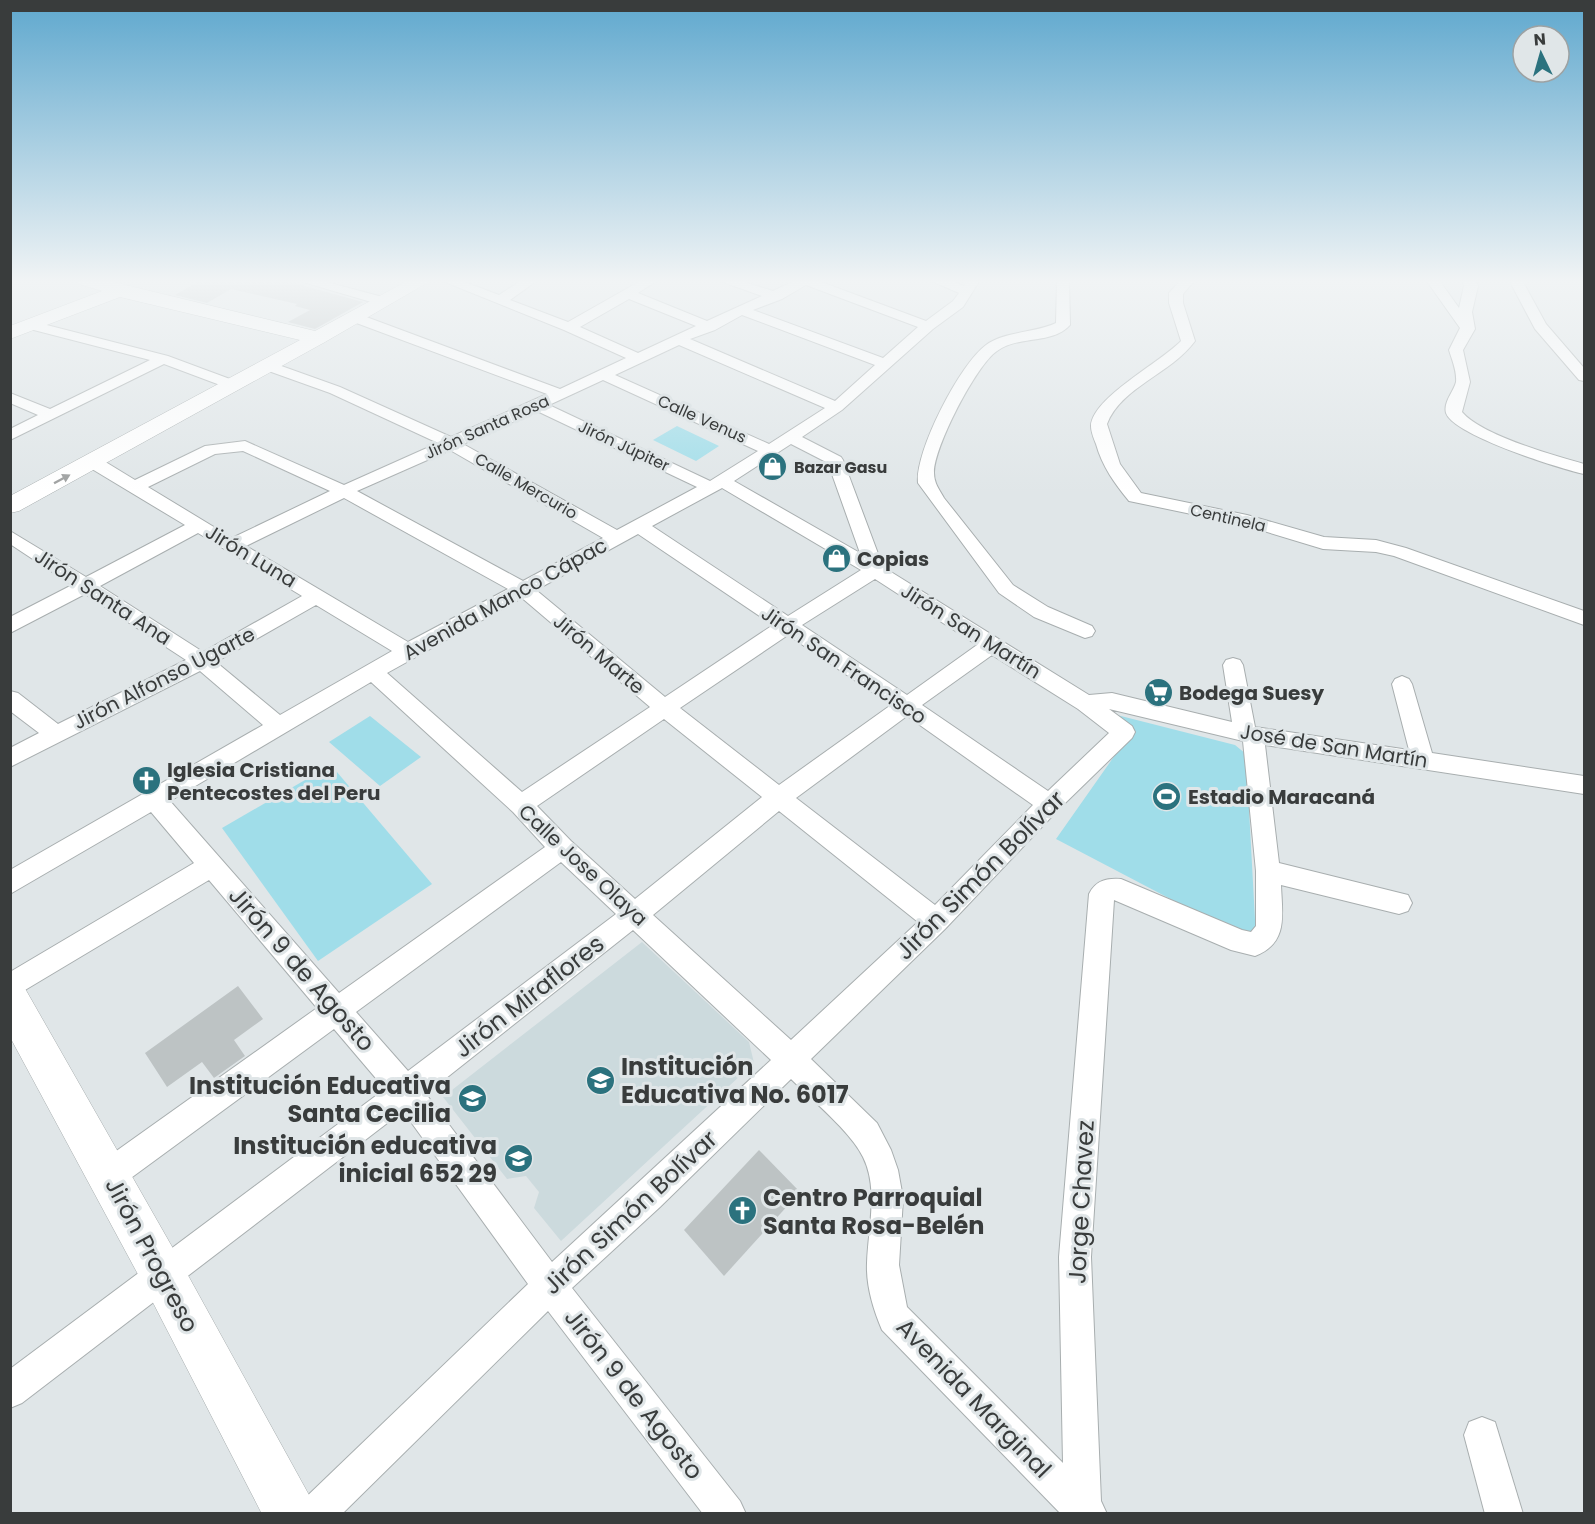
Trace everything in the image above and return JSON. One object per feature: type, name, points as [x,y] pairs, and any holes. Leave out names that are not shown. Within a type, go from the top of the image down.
[{"type":"street","points":[[133,351],[164,359],[233,385]]},
{"type":"street","points":[[10,506],[295,351]]},
{"type":"street","points":[[445,351],[560,394]]},
{"type":"street","points":[[622,351],[637,358]]},
{"type":"street","name":"Jirón Santa Rosa","points":[[232,545],[344,491],[653,351]]},
{"type":"street","points":[[706,351],[837,407]]},
{"type":"street","points":[[850,351],[885,364]]},
{"type":"street","name":"Avenida Manco Cápac","points":[[10,883],[156,800],[408,651],[716,484],[837,407],[900,351]]},
{"type":"street","points":[[988,351],[977,362],[945,416],[925,470],[926,483],[1006,589],[1041,612],[1085,631]]},
{"type":"street","name":"Centinela","points":[[1181,351],[1162,368],[1104,410],[1098,425],[1107,458],[1135,497],[1247,520],[1323,543],[1376,546],[1400,552],[1584,618]]},
{"type":"street","points":[[1456,351],[1463,380],[1454,405],[1456,417],[1464,424],[1521,449],[1584,469]]},
{"type":"street","points":[[1560,351],[1584,377]]},
{"type":"street","points":[[10,435],[164,359]]},
{"type":"street","name":"Calle Mercurio","points":[[268,366],[335,390],[450,443],[617,538]]},
{"type":"street","name":"Calle Venus","points":[[601,374],[769,450]]},
{"type":"street","points":[[10,397],[51,415]]},
{"type":"street","name":"Jirón Júpiter","points":[[537,405],[716,484]]},
{"type":"street","points":[[521,805],[666,709],[785,626],[875,570],[835,460],[790,436]]},
{"type":"street","name":"Jirón Marte","points":[[135,487],[211,449],[245,446],[344,491],[522,588],[666,709],[936,921]]},
{"type":"street","name":"Jirón Luna","points":[[93,462],[408,651]]},
{"type":"street","name":"Jirón San Martín","points":[[716,484],[875,570],[1086,703],[1124,732]]},
{"type":"street","points":[[10,626],[198,525]]},
{"type":"street","name":"Jirón San Francisco","points":[[639,526],[785,626],[908,706],[1048,804]]},
{"type":"street","name":"Jirón Santa Ana","points":[[10,536],[202,661],[279,727]]},
{"type":"street","name":"Jirón Alfonso Ugarte","points":[[10,758],[202,661],[316,596]]},
{"type":"street","name":"Jirón Miraflores","points":[[10,1391],[406,1091],[635,914],[778,798],[991,645]]},
{"type":"street","points":[[1233,665],[1249,734],[1268,871],[1399,903]]},
{"type":"street","name":"Calle Jose Olaya","points":[[373,672],[521,805],[562,848],[791,1059]]},
{"type":"street","points":[[1402,684],[1423,760]]},
{"type":"street","points":[[10,699],[55,734]]},
{"type":"street","name":"José de San Martín","points":[[1086,703],[1112,702],[1249,734],[1584,785]]},
{"type":"street","name":"Jirón Simón Bolívar","points":[[315,1514],[550,1286],[650,1196],[936,921],[1048,804],[1124,732]]},
{"type":"street","name":"Jirón 9 de Agosto","points":[[156,800],[406,1091],[550,1286],[727,1514]]},
{"type":"street","points":[[109,1175],[562,848]]},
{"type":"street","points":[[10,987],[212,865]]},
{"type":"street","name":"Jorge Chavez","points":[[1084,1512],[1075,1257],[1102,894],[1109,889],[1121,890],[1240,942],[1255,944],[1263,938],[1269,928],[1268,871]]},
{"type":"street","name":"Jirón Progreso","points":[[10,998],[109,1175],[290,1514]]},
{"type":"street","name":"Avenida Marginal","points":[[791,1059],[866,1134],[876,1150],[883,1170],[887,1198],[883,1265],[889,1304],[894,1318],[1084,1512]]},
{"type":"street","points":[[1482,1435],[1504,1514]]},
{"type":"shaded area","points":[[677,426],[719,446],[696,461],[653,440]]},
{"type":"shaded area","name":"Estadio Maracaná","points":[[1113,714],[1235,745],[1246,754],[1256,938],[1245,938],[1056,839],[1127,738]]},
{"type":"shaded area","points":[[370,716],[421,757],[380,786],[329,742]]},
{"type":"shaded area","points":[[331,765],[432,884],[318,961],[222,828]]},
{"type":"shaded area","name":"Institución Educativa No. 6017","points":[[642,942],[749,1042],[754,1063],[561,1241],[534,1208],[539,1192],[526,1176],[507,1179],[443,1097]]},
{"type":"building","points":[[238,986],[263,1019],[234,1040],[245,1056],[214,1078],[202,1062],[167,1087],[145,1053]]},
{"type":"building","name":"Centro Parroquial Santa Rosa-Belén","points":[[759,1150],[800,1192],[724,1276],[684,1230]]},
{"type":"place","name":"Bazar Gasu","points":[[773,467]]},
{"type":"place","name":"Copias","points":[[836,559]]},
{"type":"place","name":"Bodega Suesy","points":[[1158,693]]},
{"type":"place","name":"Iglesia Cristiana Pentecostes del Peru","points":[[146,781]]},
{"type":"place","name":"Estadio Maracaná","points":[[1167,797]]},
{"type":"place","name":"Institución Educativa No. 6017","points":[[600,1080]]},
{"type":"place","name":"Institución Educativa Santa Cecilia","points":[[472,1099]]},
{"type":"place","name":"Institución educativa inicial 652 29","points":[[518,1159]]},
{"type":"place","name":"Centro Parroquial Santa Rosa-Belén","points":[[742,1211]]}]
